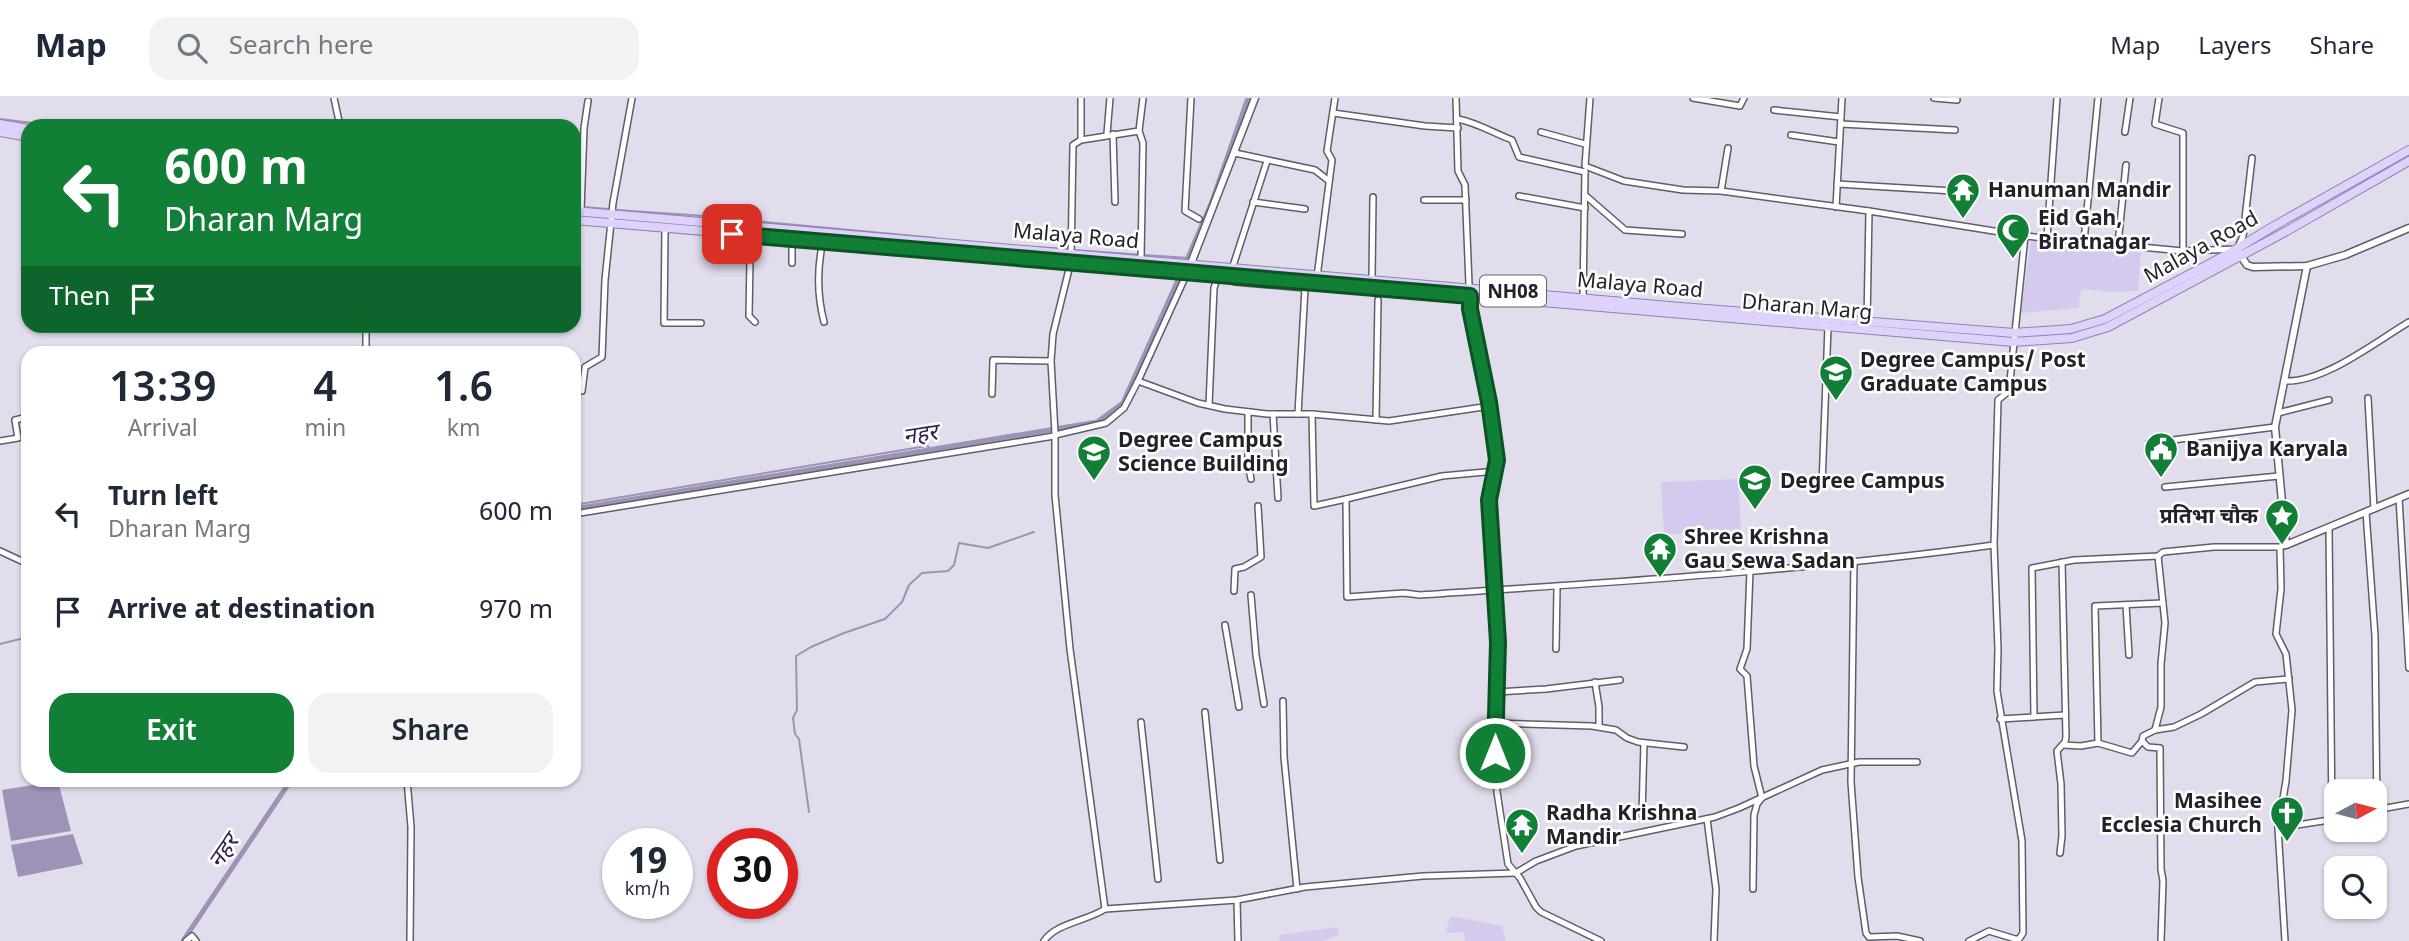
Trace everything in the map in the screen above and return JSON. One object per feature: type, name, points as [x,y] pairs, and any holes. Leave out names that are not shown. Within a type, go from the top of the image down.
[{"type":"main road","points":[[0,124],[21,127]]},
{"type":"main road","points":[[0,132],[21,136]]},
{"type":"main road","name":"Malaya Road","points":[[2239,252],[2274,226],[2409,150]]},
{"type":"main road","name":"Dharan Marg","points":[[581,220],[612,219],[666,229],[753,231],[792,239],[1071,257],[1470,291],[1828,327],[1867,325],[2014,337],[2072,338],[2108,327],[2239,252],[2409,161]]},
{"type":"main road","name":"Malaya Road","points":[[581,212],[612,219],[1071,257],[1141,258],[1190,267],[1233,266],[1317,278],[1372,278],[1470,291],[1583,298],[1601,304],[1867,325]]},
{"type":"street","points":[[334,98],[338,119]]},
{"type":"street","points":[[582,391],[585,367],[602,357],[605,280],[612,219],[632,98]]},
{"type":"street","points":[[1081,98],[1081,140]]},
{"type":"street","points":[[1110,98],[1115,202]]},
{"type":"street","points":[[1141,258],[1143,143],[1139,131],[1143,98]]},
{"type":"street","points":[[1191,98],[1185,211],[1199,219]]},
{"type":"street","points":[[581,513],[1106,423],[1124,408],[1138,381],[1190,267],[1255,98]]},
{"type":"street","points":[[1317,278],[1332,160],[1327,151],[1335,98]]},
{"type":"street","points":[[1456,98],[1458,171],[1465,185],[1466,200],[1470,309],[1490,406],[1497,460],[1489,500],[1496,592],[1497,792],[1502,831],[1508,864],[1536,907],[1541,912],[1601,941]]},
{"type":"street","points":[[1583,298],[1585,144],[1590,98]]},
{"type":"street","points":[[1693,98],[1742,106],[1744,98]]},
{"type":"street","points":[[1836,207],[1842,98]]},
{"type":"street","points":[[1934,98],[1957,100]]},
{"type":"street","points":[[2047,238],[2057,98]]},
{"type":"street","points":[[2084,241],[2098,98]]},
{"type":"street","points":[[2125,132],[2130,98]]},
{"type":"street","points":[[2159,98],[2155,124],[2183,133],[2183,251]]},
{"type":"street","points":[[581,164],[588,101]]},
{"type":"street","points":[[1774,110],[1841,117]]},
{"type":"street","points":[[1333,113],[1458,128]]},
{"type":"street","points":[[1458,119],[1476,122],[1498,136],[1511,140],[1519,157],[1585,169],[1624,181],[1869,211],[2025,236],[2183,251],[2239,252]]},
{"type":"street","points":[[1841,124],[1955,130]]},
{"type":"street","points":[[1105,909],[1069,638],[1055,495],[1051,361],[1053,334],[1071,257],[1073,145],[1081,140],[1139,131]]},
{"type":"street","points":[[1541,132],[1585,144]]},
{"type":"street","points":[[1791,135],[1839,142]]},
{"type":"street","points":[[1721,191],[1728,148]]},
{"type":"street","points":[[1235,153],[1315,170],[1329,181]]},
{"type":"street","points":[[2252,158],[2239,252],[2247,265],[2307,266],[2345,255],[2409,228]]},
{"type":"street","points":[[1233,266],[1267,161]]},
{"type":"street","points":[[2118,244],[2126,165]]},
{"type":"street","points":[[1837,184],[1970,192]]},
{"type":"street","points":[[1519,196],[1585,208]]},
{"type":"street","points":[[1586,196],[1625,230],[1682,234]]},
{"type":"street","points":[[1372,278],[1373,197]]},
{"type":"street","points":[[1424,200],[1466,200]]},
{"type":"street","points":[[1253,201],[1305,209]]},
{"type":"street","points":[[1867,325],[1869,211]]},
{"type":"street","points":[[666,229],[664,323],[701,323]]},
{"type":"street","points":[[753,231],[749,316],[755,322]]},
{"type":"street","points":[[1969,941],[1990,930],[2015,939],[2019,939],[2023,933],[2022,841],[1997,691],[1994,545],[1998,400],[2009,391],[2025,236]]},
{"type":"street","points":[[792,239],[792,263]]},
{"type":"street","points":[[823,241],[818,263],[819,304],[824,322]]},
{"type":"street","points":[[2285,941],[2277,828],[2286,781],[2292,710],[2286,654],[2276,634],[2283,546],[2275,427],[2307,266]]},
{"type":"street","points":[[1209,405],[1214,288],[1220,278],[1235,282],[1305,288],[1298,414]]},
{"type":"street","points":[[1376,420],[1378,300]]},
{"type":"street","points":[[2284,381],[2303,379],[2344,363],[2409,322]]},
{"type":"street","points":[[1822,485],[1828,327]]},
{"type":"street","points":[[992,394],[993,360],[1051,361]]},
{"type":"street","points":[[1138,381],[1209,405],[1273,414],[1312,414],[1389,421],[1490,406]]},
{"type":"street","points":[[2368,398],[2374,509]]},
{"type":"street","points":[[2278,413],[2329,400]]},
{"type":"street","points":[[1248,412],[1248,464],[1251,480]]},
{"type":"street","points":[[1273,414],[1278,498]]},
{"type":"street","points":[[1312,414],[1314,506],[1442,476],[1496,471]]},
{"type":"street","points":[[0,441],[18,438],[15,420],[21,419]]},
{"type":"street","points":[[2149,443],[2275,427]]},
{"type":"street","points":[[2165,487],[2279,476]]},
{"type":"street","points":[[2034,717],[2032,568],[2062,562],[2158,556],[2163,552],[2214,547],[2283,546],[2409,494]]},
{"type":"street","points":[[2399,498],[2409,668]]},
{"type":"street","points":[[1346,499],[1347,597],[1557,588],[1854,561],[1994,545]]},
{"type":"street","points":[[1234,591],[1235,569],[1261,557],[1258,506]]},
{"type":"street","points":[[2367,512],[2375,636],[2376,779]]},
{"type":"street","points":[[2329,528],[2333,779]]},
{"type":"street","points":[[0,551],[21,561]]},
{"type":"street","points":[[2155,730],[2159,722],[2162,698],[2161,664],[2165,624],[2158,556]]},
{"type":"street","points":[[1854,561],[1851,782],[1858,877],[1866,933],[1869,937],[1896,936],[1920,941]]},
{"type":"street","points":[[2060,853],[2062,784],[2057,751],[2066,737],[2062,562]]},
{"type":"street","points":[[1750,571],[1747,649],[1740,669],[1747,676],[1754,766],[1762,798]]},
{"type":"street","points":[[1556,649],[1557,588]]},
{"type":"street","points":[[1251,595],[1256,655],[1264,704]]},
{"type":"street","points":[[2098,743],[2095,606],[2163,603]]},
{"type":"street","points":[[2126,605],[2129,655]]},
{"type":"street","points":[[1225,625],[1239,708]]},
{"type":"street","points":[[2063,745],[2098,743],[2132,753],[2143,741],[2143,736],[2155,730],[2174,727],[2201,714],[2255,682],[2289,679]]},
{"type":"street","points":[[1497,692],[1620,680]]},
{"type":"street","points":[[1595,682],[1599,727]]},
{"type":"street","points":[[1283,701],[1284,757],[1297,888]]},
{"type":"street","points":[[1205,712],[1220,860]]},
{"type":"street","points":[[2000,719],[2064,715]]},
{"type":"street","points":[[1141,722],[1158,879]]},
{"type":"street","points":[[1495,723],[1599,727],[1616,730],[1630,740],[1684,747]]},
{"type":"street","points":[[2143,741],[2148,747],[2160,748],[2163,881],[2161,941]]},
{"type":"street","points":[[1642,815],[1644,743]]},
{"type":"street","points":[[1044,941],[1054,932],[1105,909],[1237,900],[1297,888],[1423,876],[1516,873],[1536,861],[1576,846],[1707,819],[1762,798],[1822,770],[1853,763],[1917,762]]},
{"type":"street","points":[[408,787],[411,827],[410,941]]},
{"type":"street","points":[[1753,889],[1754,815],[1762,798]]},
{"type":"street","points":[[2387,808],[2409,804]]},
{"type":"street","points":[[1707,819],[1716,889],[1714,941]]},
{"type":"street","points":[[2277,828],[2324,821]]},
{"type":"street","points":[[1237,900],[1238,941]]},
{"type":"street","points":[[183,941],[192,936],[196,941]]},
{"type":"shaded area","points":[[2031,241],[2141,252],[2138,291],[2083,289],[2080,293],[2079,308],[2021,313]]},
{"type":"shaded area","points":[[1738,479],[1741,529],[1664,535],[1661,482]]},
{"type":"shaded area","points":[[60,787],[71,831],[11,841],[2,790]]},
{"type":"shaded area","points":[[73,834],[83,864],[18,877],[11,845]]},
{"type":"shaded area","points":[[1450,916],[1502,926],[1506,941],[1465,941],[1464,932],[1446,933]]},
{"type":"shaded area","points":[[1337,927],[1339,935],[1322,941],[1280,941],[1279,935]]},
{"type":"waterway","name":"नहर","points":[[1186,262],[1211,204],[1248,98]]},
{"type":"waterway","points":[[0,119],[21,122]]},
{"type":"waterway","points":[[583,207],[608,209]]},
{"type":"waterway","points":[[616,210],[936,238]]},
{"type":"waterway","points":[[1035,247],[1067,249]]},
{"type":"waterway","points":[[1073,250],[1188,258]]},
{"type":"waterway","name":"नहर","points":[[581,508],[1097,422],[1123,403],[1182,271]]},
{"type":"waterway","points":[[581,504],[921,447],[928,446],[930,451]]},
{"type":"waterway","points":[[809,812],[799,739],[795,734],[793,718],[797,710],[796,656],[844,633],[885,619],[902,602],[909,585],[922,573],[948,571],[954,565],[959,543],[988,548],[1034,532]]},
{"type":"waterway","points":[[0,644],[21,639]]},
{"type":"waterway","name":"नहर","points":[[183,941],[286,787]]},
{"type":"place","name":"Hanuman Mandir","points":[[1963,220]]},
{"type":"place","name":"Eid Gah, Biratnagar","points":[[2013,260]]},
{"type":"place","name":"Degree Campus/ Post Graduate Campus","points":[[1836,402]]},
{"type":"place","name":"Banijya Karyala","points":[[2161,479]]},
{"type":"place","name":"Degree Campus Science Building","points":[[1094,482]]},
{"type":"place","name":"Degree Campus","points":[[1755,511]]},
{"type":"place","name":"प्रतिभा चौक","points":[[2282,546]]},
{"type":"place","name":"Shree Krishna Gau Sewa Sadan","points":[[1660,579]]},
{"type":"place","name":"Masihee Ecclesia Church","points":[[2287,843]]},
{"type":"place","name":"Radha Krishna Mandir","points":[[1522,855]]},
{"type":"route","points":[[732,234],[1470,296],[1470,309],[1489,402],[1497,460],[1489,500],[1498,642],[1495,753]]}]
